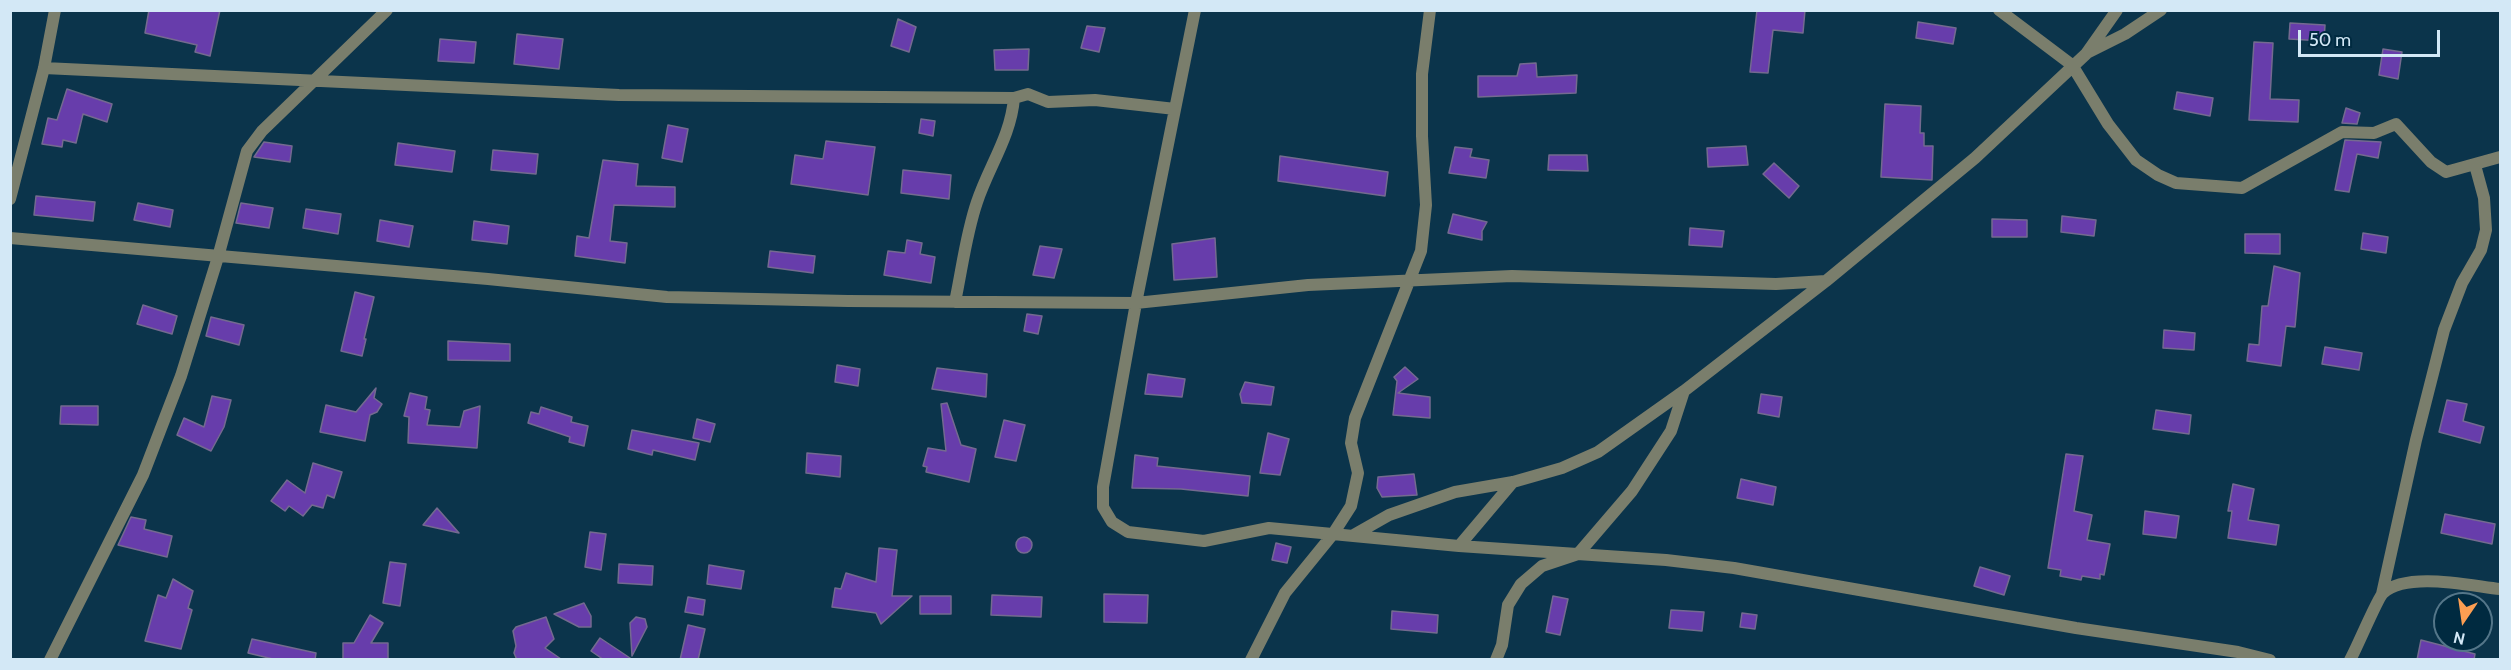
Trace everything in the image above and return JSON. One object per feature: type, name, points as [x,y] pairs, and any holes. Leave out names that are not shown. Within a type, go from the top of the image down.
[{"type":"street","points":[[10,199],[44,68],[56,10]]},
{"type":"street","points":[[50,660],[143,475],[181,376],[219,257],[247,151],[262,131],[387,10]]},
{"type":"street","points":[[1195,10],[1136,303],[1103,487],[1103,507],[1112,522],[1128,532],[1204,541],[1269,528],[1734,568],[2076,628],[2238,651],[2270,660]]},
{"type":"street","points":[[1251,660],[1285,593],[1333,534],[1351,506],[1358,474],[1351,443],[1355,418],[1412,279],[1421,251],[1426,205],[1422,136],[1422,74],[1430,10]]},
{"type":"street","points":[[1999,10],[2072,65],[2108,124],[2136,160],[2158,175],[2176,183],[2242,188],[2342,132],[2374,133],[2396,124],[2431,162],[2446,172],[2500,157]]},
{"type":"street","points":[[2086,54],[2117,10]]},
{"type":"street","points":[[1352,536],[1389,515],[1455,492],[1513,482],[1562,468],[1598,452],[1684,391],[1826,281],[1975,158],[2086,54],[2125,34],[2162,10]]},
{"type":"street","points":[[44,68],[619,95],[1014,98],[1028,94],[1048,102],[1095,100],[1175,109]]},
{"type":"street","points":[[955,302],[976,204],[990,168],[1002,148],[1013,110],[1014,98]]},
{"type":"street","points":[[2350,660],[2382,594],[2416,440],[2444,330],[2462,282],[2481,250],[2486,230],[2484,198],[2475,165]]},
{"type":"street","points":[[10,238],[488,279],[667,297],[1136,303],[1308,285],[1412,279],[1512,276],[1776,284],[1826,281]]},
{"type":"street","points":[[1496,660],[1502,645],[1508,605],[1521,584],[1542,566],[1578,554],[1632,490],[1671,430],[1684,391]]},
{"type":"street","points":[[1459,546],[1513,482]]},
{"type":"street","points":[[2382,594],[2400,584],[2414,582],[2500,589]]},
{"type":"building","points":[[149,10],[220,10],[210,56],[195,52],[197,45],[145,33]]},
{"type":"building","points":[[1757,10],[1805,10],[1803,33],[1773,30],[1768,73],[1750,72]]},
{"type":"building","points":[[898,19],[916,27],[909,52],[891,46]]},
{"type":"building","points":[[1918,22],[1956,28],[1953,44],[1916,38]]},
{"type":"building","points":[[2290,23],[2325,25],[2324,41],[2289,39]]},
{"type":"building","points":[[1087,26],[1105,28],[1099,52],[1081,48]]},
{"type":"building","points":[[517,34],[563,39],[559,69],[514,64]]},
{"type":"building","points":[[440,39],[476,42],[474,63],[438,61]]},
{"type":"building","points":[[2254,42],[2273,43],[2270,99],[2299,100],[2298,122],[2249,120]]},
{"type":"building","points":[[1029,49],[1028,70],[995,70],[994,50]]},
{"type":"building","points":[[2383,49],[2402,52],[2398,79],[2379,75]]},
{"type":"building","points":[[1536,63],[1537,77],[1577,75],[1576,93],[1478,97],[1478,76],[1517,76],[1520,64]]},
{"type":"building","points":[[67,89],[112,104],[107,122],[83,114],[76,143],[63,140],[62,147],[42,144],[48,118],[57,120]]},
{"type":"building","points":[[2177,92],[2213,98],[2210,116],[2174,109]]},
{"type":"building","points":[[1885,104],[1921,106],[1920,133],[1924,133],[1924,146],[1933,146],[1932,180],[1881,177]]},
{"type":"building","points":[[2346,108],[2360,113],[2357,124],[2342,123]]},
{"type":"building","points":[[921,119],[935,121],[933,136],[919,133]]},
{"type":"building","points":[[668,125],[688,129],[682,162],[662,158]]},
{"type":"building","points":[[2345,140],[2381,142],[2378,158],[2357,154],[2349,192],[2335,190]]},
{"type":"building","points":[[826,141],[875,147],[868,195],[791,184],[795,155],[823,159]]},
{"type":"building","points":[[264,142],[292,146],[290,162],[254,157]]},
{"type":"building","points":[[398,143],[455,151],[452,172],[395,165]]},
{"type":"building","points":[[1746,146],[1748,165],[1708,167],[1707,148]]},
{"type":"building","points":[[1455,147],[1472,149],[1470,157],[1489,160],[1486,178],[1449,173]]},
{"type":"building","points":[[493,150],[538,154],[536,174],[491,170]]},
{"type":"building","points":[[1549,155],[1587,155],[1588,171],[1548,170]]},
{"type":"building","points":[[1280,156],[1388,172],[1385,196],[1278,181]]},
{"type":"building","points":[[603,160],[638,164],[636,186],[675,187],[675,207],[614,205],[610,241],[627,243],[625,263],[575,256],[577,236],[589,238]]},
{"type":"building","points":[[1774,163],[1799,186],[1789,198],[1763,174]]},
{"type":"building","points":[[903,170],[951,175],[949,199],[901,193]]},
{"type":"building","points":[[36,196],[95,202],[93,221],[34,215]]},
{"type":"building","points":[[138,203],[173,210],[170,227],[134,220]]},
{"type":"building","points":[[241,203],[273,208],[269,228],[236,223]]},
{"type":"building","points":[[306,209],[341,214],[338,234],[303,228]]},
{"type":"building","points":[[1453,214],[1487,222],[1482,231],[1482,240],[1448,233]]},
{"type":"building","points":[[2062,216],[2096,220],[2094,236],[2061,232]]},
{"type":"building","points":[[1992,219],[2027,220],[2027,237],[1992,237]]},
{"type":"building","points":[[380,220],[413,226],[409,247],[377,241]]},
{"type":"building","points":[[474,221],[509,226],[507,244],[472,240]]},
{"type":"building","points":[[1690,228],[1724,231],[1722,247],[1689,245]]},
{"type":"building","points":[[2363,233],[2388,237],[2386,253],[2361,249]]},
{"type":"building","points":[[2245,234],[2280,234],[2280,254],[2245,253]]},
{"type":"building","points":[[1215,238],[1217,277],[1174,280],[1172,244]]},
{"type":"building","points":[[907,240],[922,243],[920,254],[935,257],[931,283],[884,275],[888,251],[905,253]]},
{"type":"building","points":[[1040,246],[1062,249],[1054,278],[1033,275]]},
{"type":"building","points":[[770,251],[815,256],[813,273],[768,267]]},
{"type":"building","points":[[2274,266],[2300,273],[2295,327],[2286,326],[2281,366],[2247,361],[2249,344],[2259,345],[2262,306],[2268,306]]},
{"type":"building","points":[[355,292],[374,297],[362,356],[341,351]]},
{"type":"building","points":[[143,305],[177,316],[172,334],[137,324]]},
{"type":"building","points":[[1027,314],[1042,316],[1038,334],[1024,331]]},
{"type":"building","points":[[211,317],[244,325],[239,345],[206,336]]},
{"type":"building","points":[[2164,330],[2195,333],[2194,350],[2163,348]]},
{"type":"building","points":[[448,341],[510,344],[510,361],[448,360]]},
{"type":"building","points":[[2325,347],[2362,353],[2359,370],[2322,364]]},
{"type":"building","points":[[837,365],[860,369],[858,386],[835,382]]},
{"type":"building","points":[[1405,367],[1418,379],[1398,393],[1430,397],[1430,418],[1393,415],[1397,381],[1394,377]]},
{"type":"building","points":[[937,368],[987,374],[986,397],[932,389]]},
{"type":"building","points":[[1148,374],[1185,379],[1182,397],[1145,394]]},
{"type":"building","points":[[1245,382],[1274,387],[1271,405],[1242,403],[1240,394]]},
{"type":"building","points":[[376,388],[374,398],[382,404],[377,412],[370,415],[365,441],[320,432],[326,405],[356,412]]},
{"type":"building","points":[[410,393],[427,397],[425,409],[430,410],[427,425],[460,427],[464,411],[480,406],[477,448],[408,443],[409,417],[404,416]]},
{"type":"building","points":[[1761,394],[1782,397],[1779,417],[1758,413]]},
{"type":"building","points":[[212,396],[231,400],[224,427],[211,451],[177,435],[184,418],[204,427]]},
{"type":"building","points":[[2447,400],[2467,404],[2463,421],[2484,427],[2480,443],[2439,432]]},
{"type":"building","points":[[947,403],[961,445],[976,449],[969,482],[926,472],[927,467],[923,466],[928,448],[946,451],[941,404]]},
{"type":"building","points":[[61,406],[98,406],[98,425],[60,424]]},
{"type":"building","points":[[541,407],[572,417],[571,422],[588,426],[584,446],[569,442],[570,437],[528,423],[531,412],[539,414]]},
{"type":"building","points":[[2156,410],[2191,415],[2189,434],[2153,429]]},
{"type":"building","points":[[697,419],[715,424],[710,442],[693,438]]},
{"type":"building","points":[[1004,420],[1025,425],[1016,461],[995,457]]},
{"type":"building","points":[[632,430],[699,443],[695,460],[653,450],[652,455],[628,449]]},
{"type":"building","points":[[1268,433],[1289,439],[1280,475],[1260,473]]},
{"type":"building","points":[[807,453],[841,456],[840,477],[806,473]]},
{"type":"building","points":[[2066,454],[2083,456],[2074,511],[2092,515],[2087,540],[2110,544],[2104,575],[2100,574],[2100,579],[2082,576],[2081,580],[2060,576],[2061,570],[2048,568]]},
{"type":"building","points":[[1135,455],[1158,458],[1157,466],[1250,476],[1248,496],[1181,489],[1132,488]]},
{"type":"building","points":[[313,463],[342,472],[334,498],[327,495],[323,508],[312,505],[303,516],[289,506],[285,511],[271,501],[287,480],[305,493]]},
{"type":"building","points":[[1414,474],[1417,495],[1382,497],[1377,488],[1378,477]]},
{"type":"building","points":[[1741,479],[1776,487],[1773,505],[1737,498]]},
{"type":"building","points":[[2233,484],[2254,489],[2248,520],[2279,525],[2276,545],[2228,538],[2232,511],[2228,511]]},
{"type":"building","points":[[437,508],[459,533],[423,525]]},
{"type":"building","points":[[2145,511],[2179,516],[2176,538],[2143,534]]},
{"type":"building","points":[[2445,514],[2495,524],[2492,544],[2441,533]]},
{"type":"building","points":[[131,517],[146,520],[144,529],[172,536],[167,557],[118,545]]},
{"type":"building","points":[[590,532],[606,534],[601,570],[585,567]]},
{"type":"building","points":[[1024,537],[1032,545],[1024,553],[1016,545]]},
{"type":"building","points":[[1276,543],[1291,547],[1287,563],[1272,560]]},
{"type":"building","points":[[879,548],[897,550],[892,596],[912,596],[881,624],[876,613],[832,607],[835,588],[841,589],[846,573],[876,582]]},
{"type":"building","points":[[390,562],[406,564],[400,606],[383,603]]},
{"type":"building","points":[[619,564],[653,566],[652,585],[618,583]]},
{"type":"building","points":[[709,565],[744,571],[741,589],[707,584]]},
{"type":"building","points":[[1980,567],[2010,576],[2004,595],[1974,586]]},
{"type":"building","points":[[173,579],[193,591],[188,608],[192,610],[181,649],[145,641],[158,595],[166,598]]},
{"type":"building","points":[[1104,594],[1148,595],[1147,623],[1104,622]]},
{"type":"building","points":[[992,595],[1042,597],[1041,617],[991,615]]},
{"type":"building","points":[[920,596],[951,596],[951,614],[920,614]]},
{"type":"building","points":[[1553,596],[1568,599],[1560,635],[1546,632]]},
{"type":"building","points":[[688,597],[705,600],[703,615],[685,612]]},
{"type":"building","points":[[584,603],[591,616],[591,627],[579,627],[554,614]]},
{"type":"building","points":[[1671,610],[1704,612],[1702,631],[1669,628]]},
{"type":"building","points":[[1392,611],[1438,615],[1437,633],[1391,629]]},
{"type":"building","points":[[1742,613],[1757,615],[1755,629],[1740,627]]},
{"type":"building","points":[[370,615],[383,623],[371,643],[388,643],[388,660],[343,660],[343,643],[354,643]]},
{"type":"building","points":[[546,617],[554,639],[545,648],[561,659],[517,660],[514,653],[516,646],[513,631],[516,627]]},
{"type":"building","points":[[636,617],[645,619],[647,627],[632,656],[630,623]]},
{"type":"building","points":[[688,625],[705,629],[698,660],[680,660]]},
{"type":"building","points":[[600,638],[633,660],[604,660],[591,651]]},
{"type":"building","points":[[252,639],[316,653],[315,660],[277,660],[248,653]]},
{"type":"building","points":[[2421,640],[2433,643],[2433,652],[2475,654],[2474,660],[2417,660]]}]
